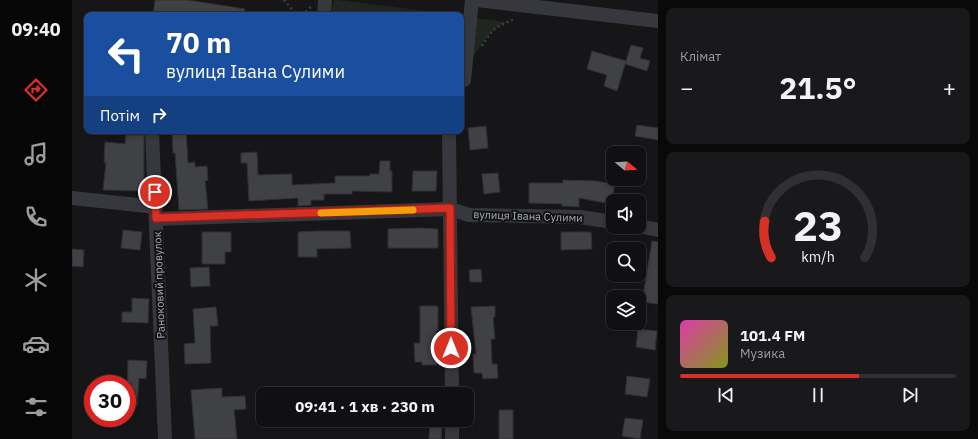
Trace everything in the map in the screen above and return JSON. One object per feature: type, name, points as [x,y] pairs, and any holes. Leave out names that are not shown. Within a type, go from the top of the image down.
[{"type":"street","points":[[324,12],[325,0]]},
{"type":"street","points":[[464,65],[472,0]]},
{"type":"street","points":[[477,0],[658,20]]},
{"type":"street","name":"Раноковий провулок","points":[[152,134],[165,439]]},
{"type":"street","points":[[448,134],[452,387]]},
{"type":"street","name":"вулиця Івана Сулими","points":[[72,198],[156,213],[450,208],[469,215],[580,217],[606,221]]},
{"type":"street","points":[[646,227],[658,230]]},
{"type":"street","points":[[452,427],[452,439]]},
{"type":"path","points":[[284,0],[294,12]]},
{"type":"path","points":[[464,72],[491,32],[498,25],[515,19]]},
{"type":"shaded area","points":[[334,0],[338,0],[433,12],[332,12]]},
{"type":"shaded area","points":[[475,18],[507,22],[490,33],[470,61]]},
{"type":"building","points":[[155,0],[188,0],[245,9],[244,12],[153,12]]},
{"type":"building","points":[[631,45],[643,48],[640,58],[650,61],[647,71],[625,64]]},
{"type":"building","points":[[592,51],[626,61],[617,91],[604,86],[607,75],[587,69]]},
{"type":"building","points":[[637,125],[658,128],[658,140],[635,136]]},
{"type":"building","points":[[486,126],[488,148],[470,150],[468,128]]},
{"type":"building","points":[[172,134],[186,134],[188,163],[195,162],[195,167],[207,166],[208,180],[205,181],[208,209],[179,210],[175,153],[173,153]]},
{"type":"building","points":[[126,135],[144,135],[144,191],[103,190],[106,163],[104,163],[105,142],[125,144]]},
{"type":"building","points":[[257,152],[258,175],[292,174],[292,185],[335,183],[335,176],[370,176],[370,174],[379,174],[380,161],[390,161],[390,171],[392,171],[392,192],[352,191],[352,194],[324,194],[324,200],[311,200],[311,205],[298,206],[298,198],[249,201],[247,163],[241,163],[241,153]]},
{"type":"building","points":[[413,171],[437,171],[436,191],[412,191]]},
{"type":"building","points":[[498,173],[500,192],[484,194],[482,174]]},
{"type":"building","points":[[563,180],[595,181],[606,183],[606,186],[615,186],[613,194],[606,194],[606,203],[579,198],[579,207],[562,206],[562,204],[529,203],[529,183],[563,183]]},
{"type":"building","points":[[388,229],[438,229],[438,248],[388,248]]},
{"type":"building","points":[[123,230],[142,232],[140,250],[121,248]]},
{"type":"building","points":[[350,231],[351,248],[317,249],[317,257],[298,257],[298,232]]},
{"type":"building","points":[[202,232],[231,232],[231,252],[225,252],[225,264],[202,264]]},
{"type":"building","points":[[561,232],[591,232],[592,249],[561,250]]},
{"type":"building","points":[[652,241],[658,242],[658,304],[646,302],[646,290],[644,290]]},
{"type":"building","points":[[72,249],[84,250],[83,267],[72,266]]},
{"type":"building","points":[[209,267],[210,286],[191,287],[190,268]]},
{"type":"building","points":[[481,269],[482,282],[470,282],[469,270]]},
{"type":"building","points":[[132,298],[149,299],[148,323],[122,322],[122,312],[132,312]]},
{"type":"building","points":[[420,306],[438,306],[438,331],[436,331],[437,365],[422,365],[422,362],[415,362],[414,343],[420,343]]},
{"type":"building","points":[[495,306],[495,317],[493,317],[495,339],[491,339],[492,364],[497,364],[498,378],[483,379],[482,373],[474,373],[473,354],[476,354],[471,307]]},
{"type":"building","points":[[216,307],[218,326],[210,326],[211,363],[185,364],[184,344],[195,343],[193,309]]},
{"type":"building","points":[[638,330],[657,331],[655,350],[636,347]]},
{"type":"building","points":[[128,360],[147,361],[146,379],[139,378],[137,406],[136,375],[128,375]]},
{"type":"building","points":[[627,376],[650,379],[647,397],[625,394]]},
{"type":"building","points":[[222,388],[222,397],[245,396],[246,409],[234,410],[237,439],[195,439],[191,390]]},
{"type":"building","points":[[499,410],[513,410],[513,439],[499,439]]},
{"type":"building","points":[[625,418],[643,420],[640,439],[622,436]]},
{"type":"building","points":[[430,427],[442,427],[441,439],[429,439]]},
{"type":"slow traffic","points":[[321,213],[413,210]]},
{"type":"route","points":[[155,192],[156,218],[450,208],[451,348]]}]
